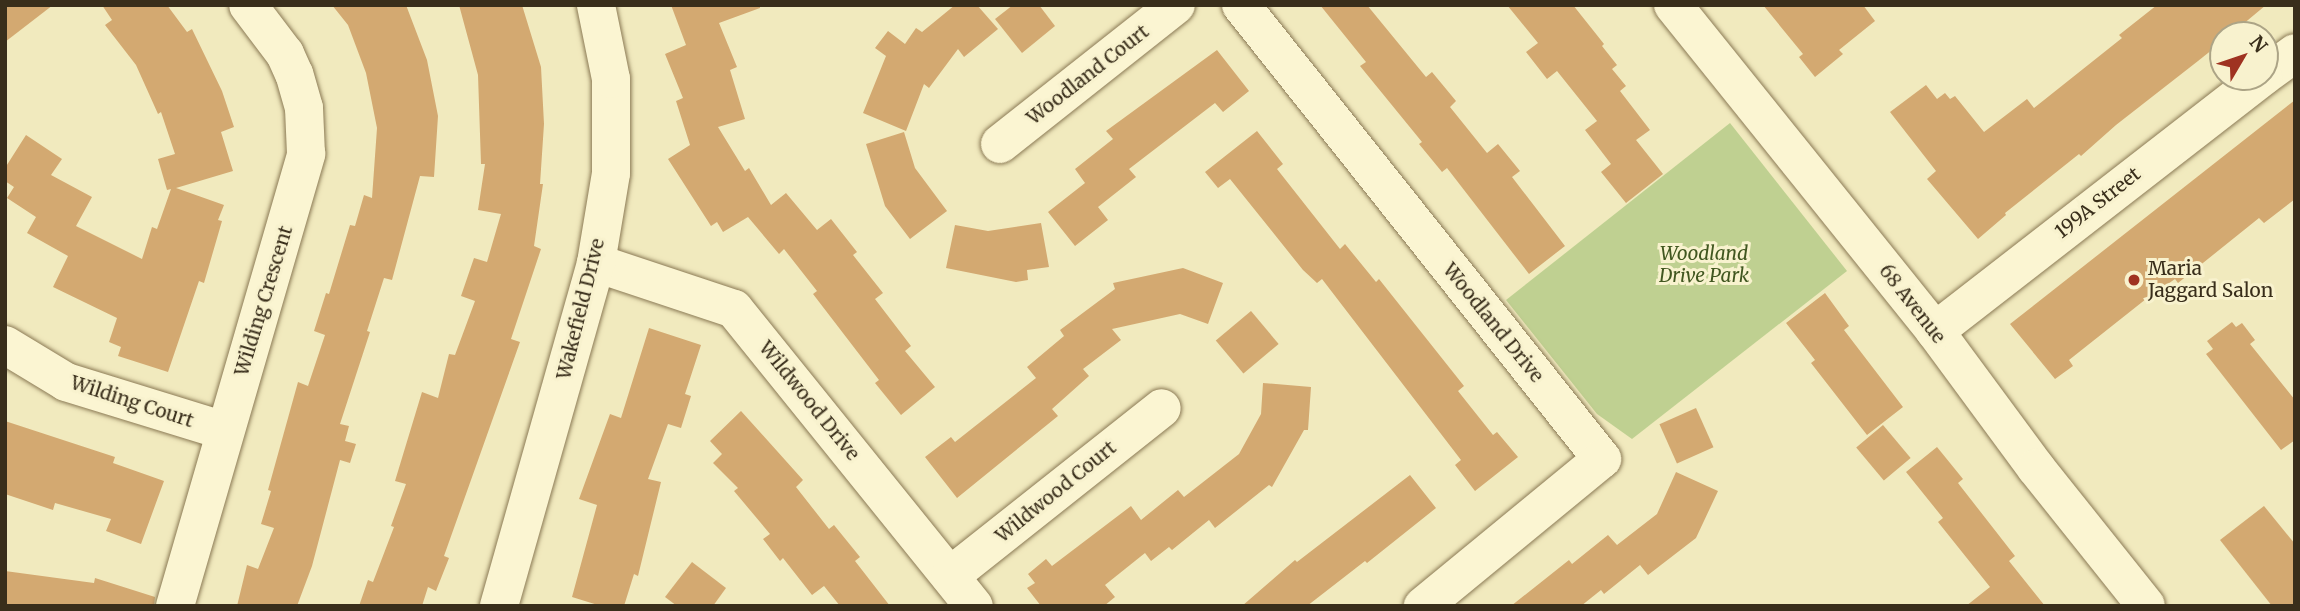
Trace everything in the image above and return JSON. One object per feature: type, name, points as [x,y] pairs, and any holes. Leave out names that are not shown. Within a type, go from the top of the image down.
[{"type":"street","name":"Wilding Crescent","points":[[176,606],[301,177],[307,142],[304,108],[285,54],[248,5]]},
{"type":"street","name":"Wakefield Drive","points":[[499,606],[596,263],[611,173],[611,79],[596,5]]},
{"type":"street","name":"Woodland Court","points":[[1000,144],[1177,5]]},
{"type":"street","name":"Woodland Drive","points":[[1241,5],[1602,459],[1423,606]]},
{"type":"street","name":"68 Avenue","points":[[1676,6],[1935,331],[2036,468],[2146,606]]},
{"type":"street","name":"199A Street","points":[[2279,65],[2295,53]]},
{"type":"street","name":"199A Street","points":[[1935,331],[2245,91]]},
{"type":"street","name":"Wildwood Drive","points":[[596,263],[734,309],[974,606]]},
{"type":"street","name":"Wilding Court","points":[[5,345],[66,382],[225,431]]},
{"type":"street","name":"Wildwood Court","points":[[950,576],[1162,408]]},
{"type":"green space","name":"Woodland Drive Park","points":[[1730,123],[1847,271],[1632,439],[1597,414],[1506,300]]},
{"type":"building","points":[[5,5],[53,5],[5,42]]},
{"type":"building","points":[[102,5],[167,5],[187,32],[192,29],[222,91],[234,127],[221,132],[233,171],[176,188],[224,205],[204,283],[199,281],[168,372],[118,356],[121,347],[109,342],[117,318],[53,287],[68,256],[27,233],[36,217],[7,198],[14,187],[5,181],[5,168],[26,135],[62,159],[51,175],[92,197],[76,226],[142,259],[152,227],[157,229],[171,189],[167,190],[158,159],[175,154],[161,112],[158,114],[136,65],[105,25],[112,20]]},
{"type":"building","points":[[332,5],[406,5],[427,60],[438,116],[434,177],[420,176],[392,280],[384,278],[367,331],[370,332],[340,424],[349,426],[345,441],[356,444],[350,463],[340,460],[312,566],[297,606],[237,606],[247,565],[258,569],[274,528],[261,524],[271,491],[268,490],[298,382],[308,386],[325,335],[314,331],[326,293],[329,294],[350,225],[355,226],[364,195],[372,198],[377,128],[366,73],[348,25]]},
{"type":"building","points":[[459,5],[522,5],[541,67],[544,124],[540,184],[543,184],[534,246],[541,249],[511,339],[520,342],[444,556],[449,558],[436,591],[428,587],[422,606],[359,606],[368,580],[373,582],[394,527],[391,526],[406,484],[395,481],[422,392],[438,398],[449,354],[455,355],[475,301],[461,296],[474,258],[487,262],[501,214],[478,210],[485,164],[481,164],[478,75]]},
{"type":"building","points":[[671,5],[760,5],[760,8],[719,23],[737,67],[730,70],[745,119],[718,127],[745,171],[749,168],[771,205],[786,193],[817,230],[831,219],[857,252],[853,255],[883,293],[875,299],[911,346],[905,351],[935,387],[901,415],[875,383],[879,380],[813,294],[817,291],[784,249],[779,254],[748,217],[723,232],[717,222],[711,226],[668,159],[690,145],[676,101],[683,98],[665,54],[686,45]]},
{"type":"building","points":[[955,5],[977,5],[998,29],[964,57],[958,49],[929,88],[924,84],[906,131],[863,113],[886,56],[875,48],[888,31],[905,44],[916,28],[922,32]]},
{"type":"building","points":[[1013,5],[1039,5],[1055,26],[1022,53],[995,19]]},
{"type":"building","points":[[1320,5],[1367,5],[1426,77],[1432,72],[1456,101],[1450,107],[1487,153],[1498,144],[1520,171],[1512,177],[1565,246],[1529,274],[1447,168],[1442,172],[1419,144],[1422,142],[1360,66],[1366,62]]},
{"type":"building","points":[[1507,5],[1573,5],[1617,65],[1612,69],[1626,86],[1620,91],[1650,130],[1636,140],[1663,174],[1626,203],[1601,172],[1611,164],[1585,130],[1597,121],[1557,71],[1547,79],[1526,52],[1538,43]]},
{"type":"building","points":[[1763,5],[1863,5],[1875,21],[1839,50],[1843,54],[1815,77],[1799,57],[1803,54]]},
{"type":"building","points":[[2157,5],[2266,5],[2247,21],[2209,21],[2209,52],[2081,156],[2079,154],[2005,213],[2006,215],[1978,239],[1927,179],[1936,171],[1890,112],[1926,85],[1937,99],[1945,93],[1950,99],[1955,96],[1984,132],[2027,99],[2034,108],[2122,38],[2119,35]]},
{"type":"building","points":[[1217,50],[1249,91],[1223,112],[1215,103],[1129,169],[1136,177],[1098,207],[1108,220],[1075,246],[1048,212],[1085,183],[1075,169],[1113,139],[1106,131]]},
{"type":"building","points":[[2295,100],[2295,199],[2264,223],[2259,218],[2178,283],[2175,279],[2146,299],[2069,360],[2073,366],[2055,379],[2010,324]]},
{"type":"building","points":[[1257,131],[1283,164],[1277,169],[1340,249],[1345,244],[1376,282],[1379,279],[1464,386],[1458,391],[1493,435],[1497,432],[1518,457],[1475,491],[1455,465],[1461,460],[1322,279],[1317,283],[1303,270],[1230,179],[1218,188],[1205,172]]},
{"type":"building","points":[[904,132],[915,168],[947,211],[910,239],[885,206],[866,144]]},
{"type":"building","points":[[1041,223],[1049,267],[1027,270],[1028,280],[1016,282],[946,268],[955,225],[988,231]]},
{"type":"building","points":[[1183,268],[1223,283],[1208,324],[1180,314],[1112,329],[1121,340],[1083,369],[1089,376],[1052,409],[1058,416],[957,498],[925,457],[951,437],[955,442],[1036,378],[1027,367],[1064,336],[1060,330],[1115,289],[1113,283]]},
{"type":"building","points":[[1825,293],[1849,326],[1844,330],[1903,407],[1867,435],[1811,363],[1815,360],[1786,323]]},
{"type":"building","points":[[1251,311],[1279,344],[1243,374],[1216,341]]},
{"type":"building","points":[[2232,322],[2236,327],[2242,323],[2255,340],[2250,344],[2295,400],[2295,440],[2281,450],[2206,354],[2213,349],[2207,341]]},
{"type":"building","points":[[649,328],[701,345],[685,394],[691,396],[681,428],[668,424],[648,479],[661,482],[638,576],[634,574],[624,606],[601,606],[572,597],[597,505],[579,499],[610,414],[621,418]]},
{"type":"building","points":[[1263,383],[1311,387],[1308,430],[1304,430],[1272,487],[1269,485],[1215,528],[1209,520],[1172,550],[1169,547],[1151,561],[1145,553],[1105,585],[1115,597],[1104,606],[1041,606],[1027,588],[1035,583],[1028,574],[1046,559],[1052,566],[1131,506],[1141,520],[1178,490],[1184,497],[1239,454],[1261,414]]},
{"type":"building","points":[[1696,408],[1713,447],[1677,464],[1659,424]]},
{"type":"building","points":[[741,411],[803,480],[796,487],[829,529],[834,525],[860,557],[855,561],[890,606],[840,606],[824,586],[812,595],[783,558],[780,561],[763,539],[770,534],[734,491],[738,488],[713,463],[722,454],[710,441]]},
{"type":"building","points":[[5,421],[115,457],[113,463],[164,481],[141,544],[106,531],[111,519],[55,503],[53,510],[5,494]]},
{"type":"building","points":[[1883,425],[1911,458],[1884,480],[1856,447]]},
{"type":"building","points":[[1937,447],[1963,479],[1958,483],[2015,556],[2009,561],[2045,606],[1966,606],[1990,587],[1938,522],[1943,518],[1906,472]]},
{"type":"building","points":[[1676,472],[1718,491],[1696,538],[1648,575],[1640,565],[1604,594],[1601,590],[1581,606],[1511,606],[1569,560],[1572,564],[1608,535],[1617,545],[1657,514]]},
{"type":"building","points":[[1410,475],[1436,508],[1367,563],[1365,561],[1307,606],[1242,606],[1295,560],[1297,562]]},
{"type":"building","points":[[2264,506],[2295,544],[2295,606],[2272,606],[2220,540]]},
{"type":"building","points":[[692,562],[726,588],[713,606],[677,606],[665,597]]},
{"type":"building","points":[[5,571],[94,583],[95,578],[155,597],[154,606],[5,606]]},
{"type":"place","name":"Maria Jaggard Salon","points":[[2134,280]]}]
